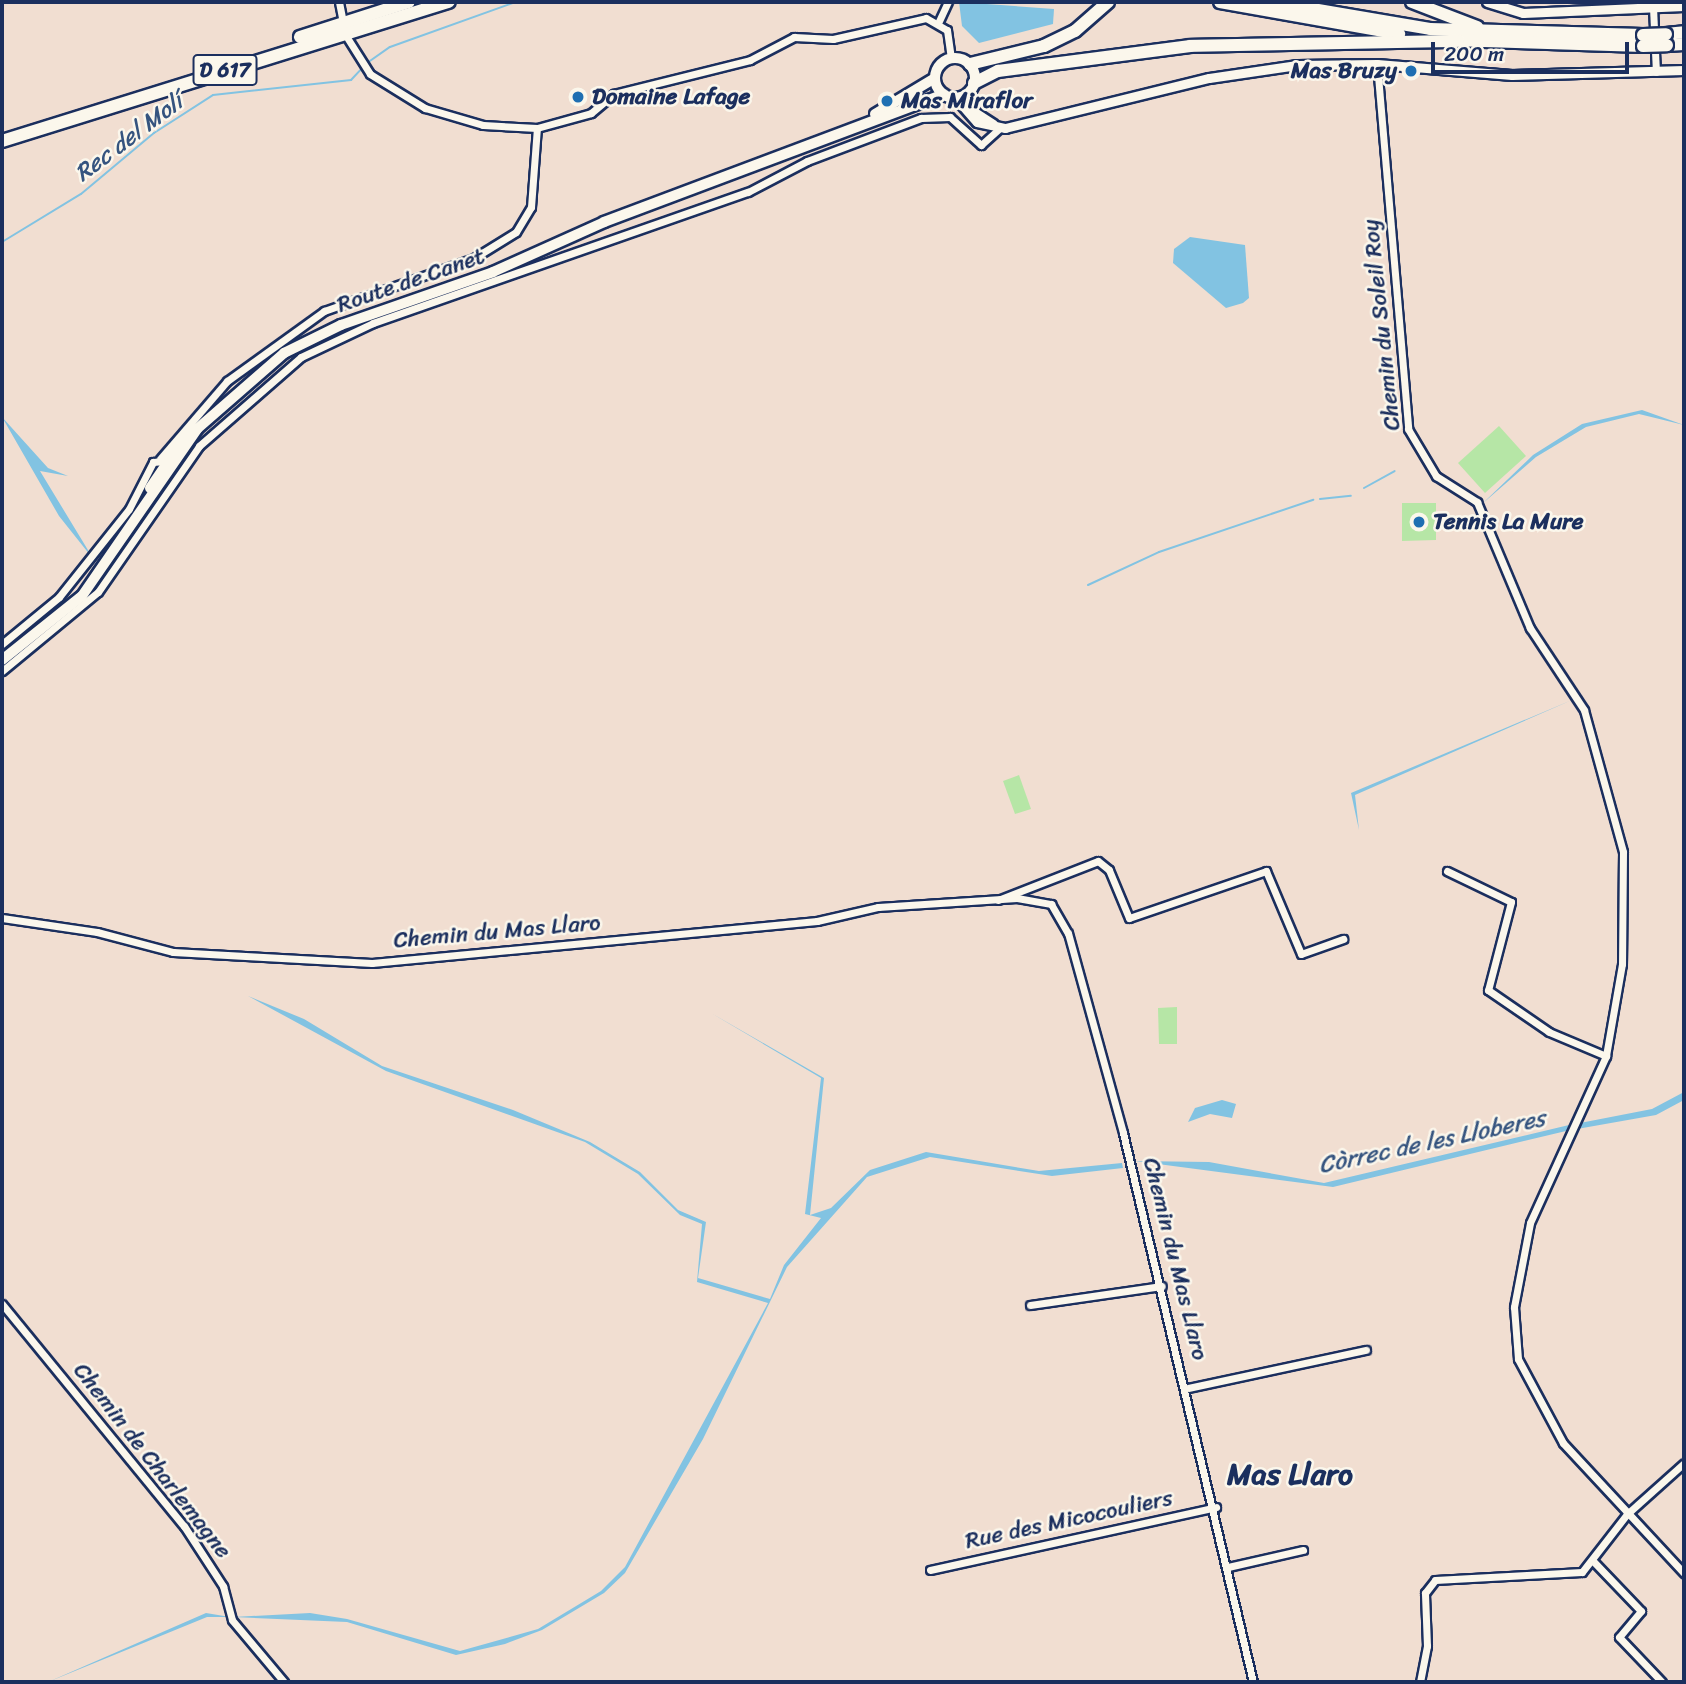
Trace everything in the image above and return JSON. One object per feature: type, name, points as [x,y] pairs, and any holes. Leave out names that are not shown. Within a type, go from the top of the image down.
[{"type":"highway","name":"D 617","points":[[2,133],[409,2]]},
{"type":"highway","name":"D 617","points":[[2,141],[449,2]]},
{"type":"highway","points":[[970,64],[1052,42],[1108,2]]},
{"type":"highway","points":[[1220,2],[1458,41]]},
{"type":"highway","points":[[1271,2],[1382,23],[1536,36],[1643,40]]},
{"type":"highway","points":[[1412,2],[1469,26],[1536,36]]},
{"type":"highway","points":[[1667,39],[1684,32]]},
{"type":"highway","points":[[972,87],[998,71],[1190,46],[1667,39],[1684,44]]},
{"type":"main road","points":[[951,58],[970,64],[972,87],[956,97],[944,94],[935,78],[951,58]]},
{"type":"main road","name":"Route de Canet","points":[[2,654],[79,593],[163,461],[233,385],[313,332],[522,256],[625,208],[768,160],[869,117],[935,78]]},
{"type":"main road","name":"Route de Canet","points":[[2,660],[82,596],[197,429],[284,353],[341,325],[503,269],[615,217],[734,178],[944,94]]},
{"type":"street","points":[[339,2],[342,17]]},
{"type":"street","points":[[939,21],[948,2]]},
{"type":"street","points":[[1486,2],[1523,13],[1684,6]]},
{"type":"street","points":[[1653,7],[1656,72]]},
{"type":"street","points":[[348,40],[369,74],[425,108],[483,125],[537,128],[591,113],[614,94],[750,60],[794,37],[834,39],[926,18],[939,21],[947,30],[951,58]]},
{"type":"street","points":[[956,97],[978,122],[1000,128],[1234,74],[1377,64],[1513,75],[1684,70]]},
{"type":"street","name":"Chemin du Soleil Roy","points":[[1377,64],[1408,429],[1436,477],[1477,502],[1530,628],[1584,710],[1619,830],[1622,964],[1606,1056],[1530,1223],[1515,1324],[1524,1376],[1543,1411],[1627,1514],[1684,1573]]},
{"type":"street","points":[[972,87],[973,111],[1000,128]]},
{"type":"street","points":[[2,671],[98,592],[217,426],[281,368],[310,352],[373,323],[724,201],[921,118],[950,117],[981,145],[1000,128]]},
{"type":"street","points":[[2,644],[66,588],[227,381],[324,311],[474,258],[516,232],[531,207],[537,128]]},
{"type":"street","name":"Chemin du Mas Llaro","points":[[998,900],[1098,861],[1109,870],[1129,918],[1266,871],[1301,954],[1343,939]]},
{"type":"street","points":[[1447,871],[1511,902],[1488,990],[1549,1032],[1606,1056]]},
{"type":"street","name":"Chemin du Mas Llaro","points":[[2,918],[97,932],[173,952],[372,963],[817,921],[878,907],[998,900],[1051,904],[1068,933],[1162,1286],[1216,1507],[1253,1682]]},
{"type":"street","points":[[1030,1305],[1162,1286]]},
{"type":"street","name":"Chemin de Charlemagne","points":[[2,1304],[204,1553],[232,1620],[284,1682]]},
{"type":"street","points":[[1188,1388],[1366,1350]]},
{"type":"street","points":[[1420,1682],[1425,1593],[1435,1580],[1518,1572],[1572,1576],[1594,1562],[1627,1514],[1684,1463]]},
{"type":"street","name":"Rue des Micocouliers","points":[[930,1570],[1216,1507]]},
{"type":"street","points":[[1227,1567],[1303,1550]]},
{"type":"street","points":[[1594,1562],[1641,1611],[1619,1637],[1662,1682]]},
{"type":"green space","points":[[1499,426],[1526,456],[1485,493],[1458,463]]},
{"type":"green space","name":"Tennis La Mure","points":[[1402,503],[1436,503],[1436,540],[1402,541]]},
{"type":"green space","points":[[1019,775],[1031,809],[1015,814],[1003,781]]},
{"type":"green space","points":[[1177,1007],[1177,1044],[1159,1044],[1158,1008]]},
{"type":"water","points":[[959,2],[1054,9],[1053,24],[979,43],[962,26]]},
{"type":"water","points":[[1190,237],[1245,245],[1249,298],[1243,303],[1226,308],[1173,263],[1174,249]]},
{"type":"water","points":[[1642,410],[1684,425],[1639,414],[1586,427],[1536,457],[1482,504],[1533,455],[1582,424]]},
{"type":"water","points":[[2,417],[48,468],[68,476],[40,471],[94,560],[59,516]]},
{"type":"water","points":[[1572,700],[1355,795],[1359,830],[1351,793]]},
{"type":"water","points":[[248,996],[304,1019],[382,1066],[513,1110],[590,1142],[640,1172],[678,1210],[706,1222],[698,1278],[770,1299],[784,1265],[821,1218],[805,1214],[821,1078],[711,1013],[824,1078],[810,1215],[831,1208],[870,1170],[926,1152],[1039,1171],[1122,1163],[1123,1168],[1052,1176],[930,1157],[867,1177],[787,1267],[703,1439],[625,1573],[604,1593],[542,1630],[505,1644],[456,1655],[347,1622],[233,1617],[310,1613],[347,1619],[460,1651],[538,1629],[601,1591],[625,1567],[768,1303],[697,1282],[702,1224],[680,1215],[638,1174],[585,1142],[386,1071]]},
{"type":"water","points":[[1684,1092],[1684,1100],[1656,1115],[1577,1129],[1580,1123],[1652,1109]]},
{"type":"water","points":[[1222,1100],[1236,1104],[1232,1118],[1210,1114],[1188,1122],[1195,1108]]},
{"type":"water","points":[[1569,1125],[1566,1131],[1333,1187],[1135,1161],[1209,1162],[1324,1183]]},
{"type":"water","points":[[206,1613],[230,1617],[207,1617],[48,1682]]},
{"type":"waterway","name":"Rec del Molí","points":[[367,63],[390,47],[516,2]]},
{"type":"waterway","name":"Rec del Molí","points":[[2,242],[81,194],[154,133],[213,95],[351,80],[363,67]]},
{"type":"waterway","points":[[1364,488],[1395,471]]},
{"type":"waterway","points":[[1320,499],[1351,496]]},
{"type":"waterway","points":[[1088,585],[1159,552],[1313,500]]},
{"type":"place","name":"Mas Bruzy","points":[[1411,71]]},
{"type":"place","name":"Domaine Lafage","points":[[578,97]]},
{"type":"place","name":"Mas Miraflor","points":[[887,101]]},
{"type":"place","name":"Tennis La Mure","points":[[1419,522]]},
{"type":"district","name":"Mas Llaro","points":[[1290,1474]]},
{"type":"water label","name":"Còrrec de les Lloberes","points":[[1432,1142]]}]
